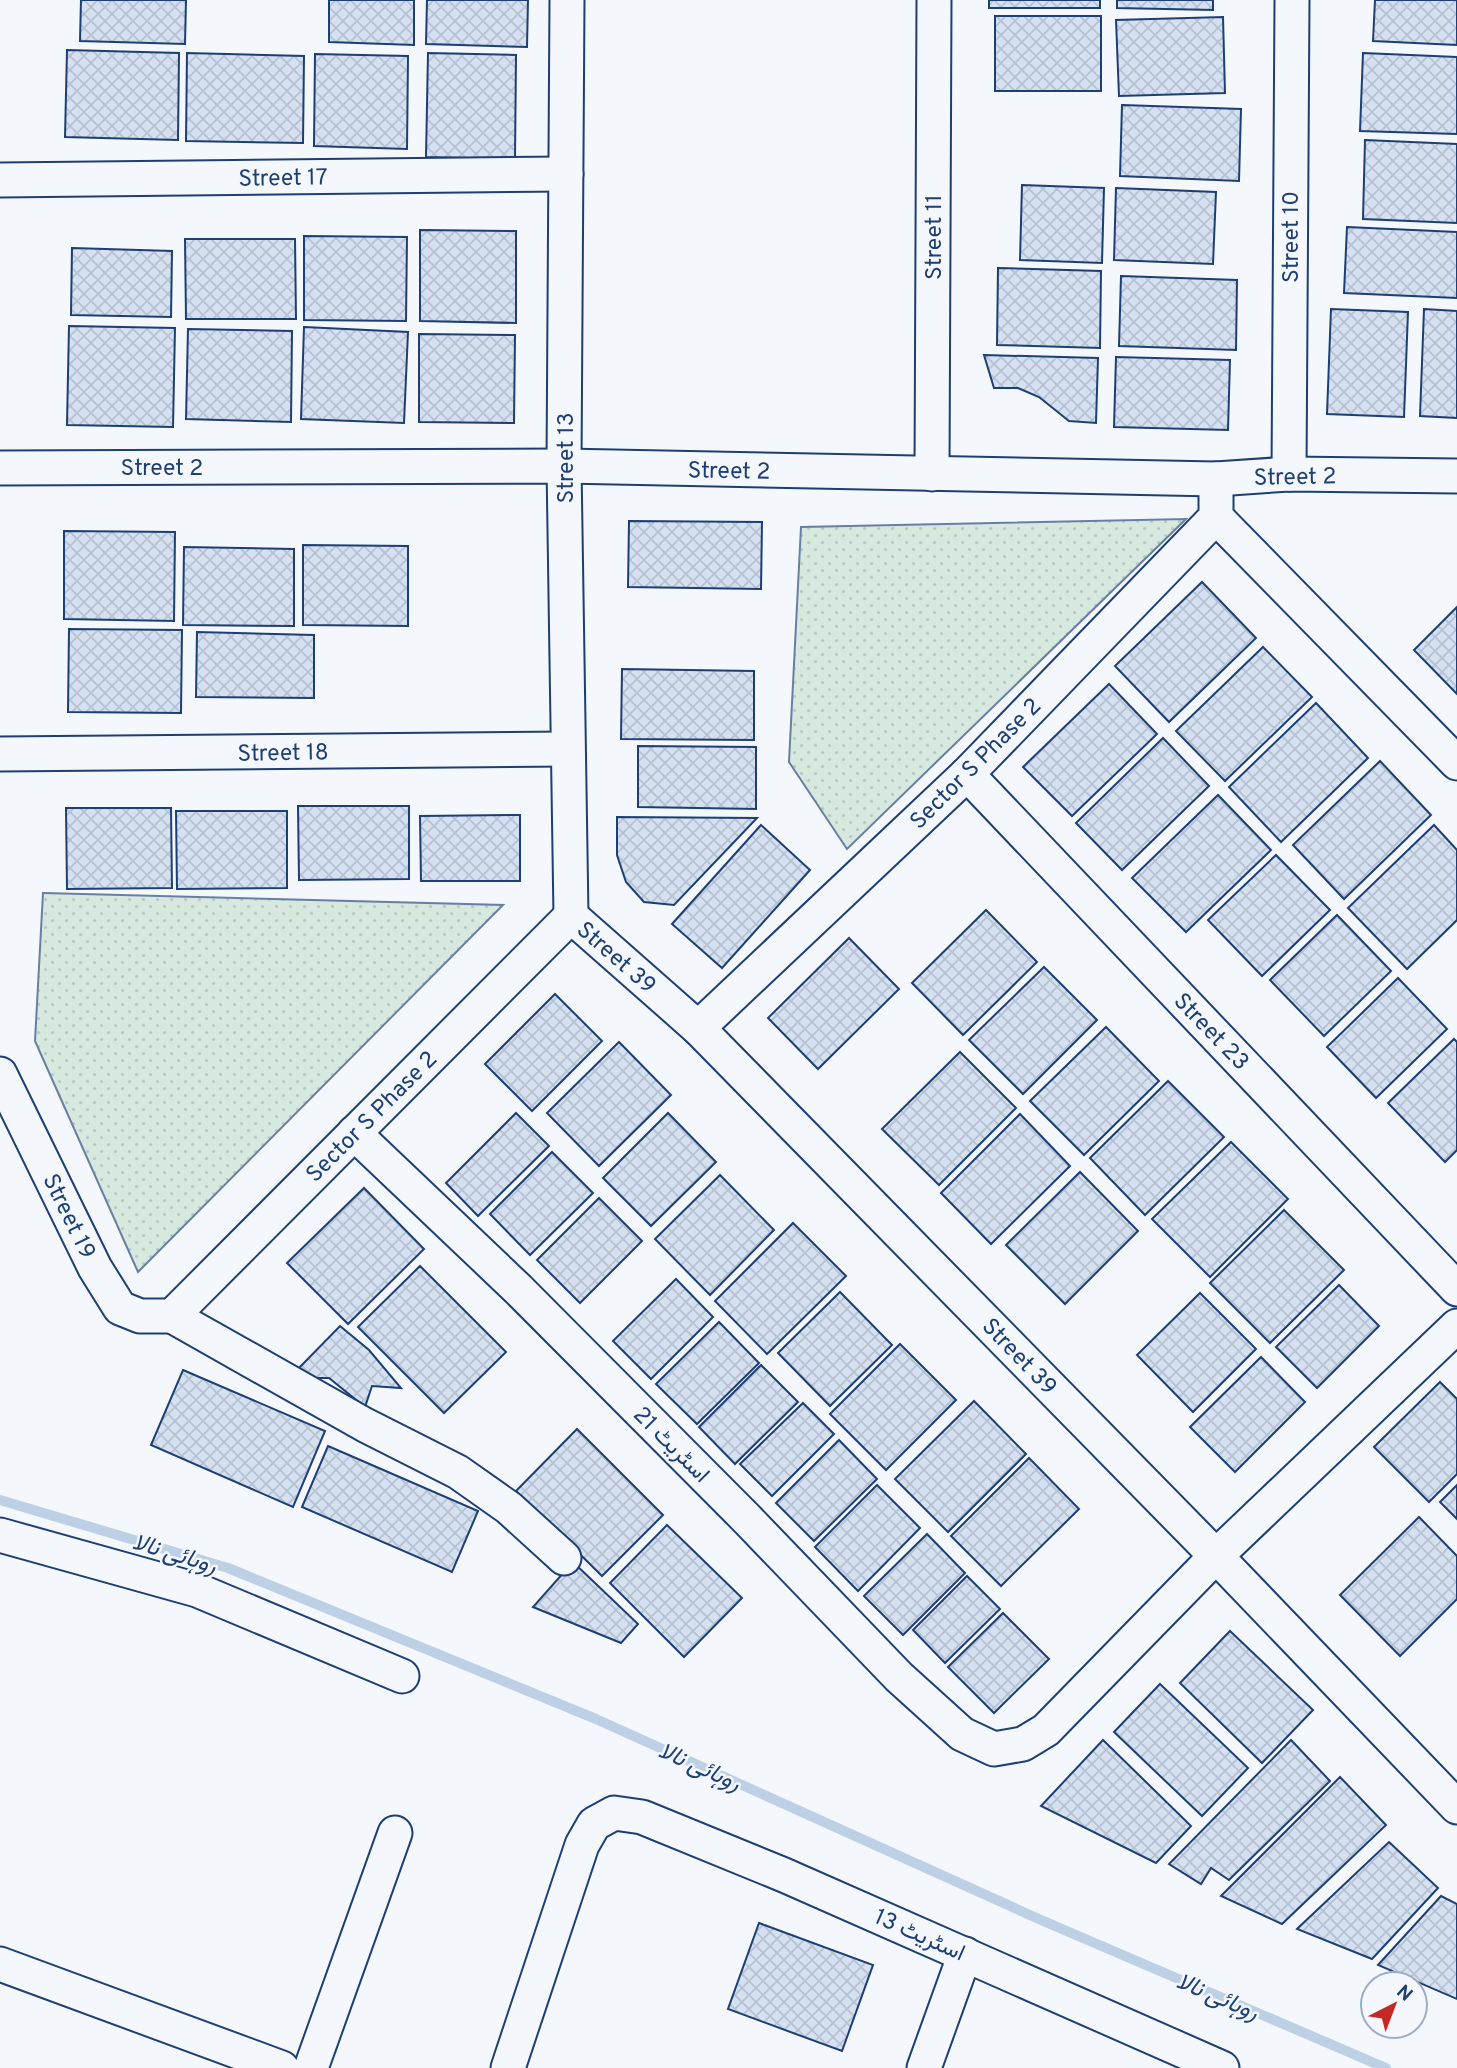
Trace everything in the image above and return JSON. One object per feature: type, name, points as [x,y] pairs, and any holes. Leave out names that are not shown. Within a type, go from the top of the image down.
[{"type":"street","name":"Street 13","points":[[567,0],[564,467],[571,916]]},
{"type":"street","name":"Street 11","points":[[932,474],[934,0]]},
{"type":"street","name":"Street 10","points":[[1289,474],[1292,0]]},
{"type":"street","name":"Street 17","points":[[0,180],[566,174]]},
{"type":"street","name":"Street 2","points":[[0,468],[564,467],[1216,479],[1289,474],[1457,476]]},
{"type":"street","points":[[1216,479],[1216,517],[1457,764]]},
{"type":"street","name":"Sector S Phase 2","points":[[698,1028],[967,774],[1216,517]]},
{"type":"street","name":"Street 18","points":[[0,754],[567,749]]},
{"type":"street","name":"Street 23","points":[[967,774],[1457,1289]]},
{"type":"street","name":"Sector S Phase 2","points":[[172,1316],[571,916]]},
{"type":"street","name":"Street 39","points":[[571,916],[698,1028],[1216,1556],[1457,1807]]},
{"type":"street","name":"Street 19","points":[[0,1074],[95,1268],[120,1308],[140,1316],[172,1316]]},
{"type":"street","name":"اسٹریٹ 21","points":[[354,1133],[518,1289],[746,1518],[899,1677],[962,1734],[994,1749],[1023,1744],[1046,1730],[1216,1556]]},
{"type":"street","points":[[172,1316],[365,1425],[458,1472],[509,1508],[564,1558]]},
{"type":"street","points":[[1216,1556],[1457,1326]]},
{"type":"street","points":[[0,1535],[197,1590],[402,1675]]},
{"type":"street","name":"اسٹریٹ 13","points":[[508,2068],[582,1844],[594,1824],[614,1813],[642,1817],[784,1875],[1222,2068]]},
{"type":"street","points":[[311,2068],[395,1833]]},
{"type":"street","points":[[924,2068],[965,1954]]},
{"type":"street","points":[[0,1964],[282,2068]]},
{"type":"shaded area","points":[[1186,519],[847,849],[789,762],[801,527]]},
{"type":"shaded area","points":[[43,893],[503,905],[138,1272],[35,1041]]},
{"type":"building","points":[[81,0],[186,0],[185,44],[80,41]]},
{"type":"building","points":[[329,0],[414,0],[414,45],[329,42]]},
{"type":"building","points":[[427,0],[528,0],[527,47],[426,44]]},
{"type":"building","points":[[989,0],[1100,0],[1100,8],[989,8]]},
{"type":"building","points":[[1117,0],[1213,0],[1213,10],[1117,8]]},
{"type":"building","points":[[1375,0],[1457,0],[1457,45],[1373,41]]},
{"type":"building","points":[[995,16],[1101,16],[1101,91],[995,91]]},
{"type":"building","points":[[1223,17],[1225,93],[1119,96],[1116,20]]},
{"type":"building","points":[[67,50],[179,53],[178,140],[65,137]]},
{"type":"building","points":[[187,53],[304,56],[303,143],[186,141]]},
{"type":"building","points":[[428,53],[516,55],[515,159],[426,157]]},
{"type":"building","points":[[1363,53],[1457,57],[1457,134],[1360,131]]},
{"type":"building","points":[[315,54],[408,56],[407,149],[314,146]]},
{"type":"building","points":[[1122,105],[1241,109],[1239,181],[1120,176]]},
{"type":"building","points":[[1365,140],[1457,144],[1457,223],[1363,219]]},
{"type":"building","points":[[1022,185],[1104,188],[1102,263],[1020,260]]},
{"type":"building","points":[[1116,188],[1216,192],[1213,264],[1114,260]]},
{"type":"building","points":[[1347,227],[1457,232],[1457,298],[1344,293]]},
{"type":"building","points":[[420,230],[516,231],[516,323],[420,321]]},
{"type":"building","points":[[304,236],[407,237],[406,321],[304,320]]},
{"type":"building","points":[[185,239],[295,239],[296,319],[186,319]]},
{"type":"building","points":[[72,248],[172,251],[171,317],[71,315]]},
{"type":"building","points":[[998,268],[1101,271],[1100,348],[997,345]]},
{"type":"building","points":[[1121,276],[1237,280],[1236,350],[1119,346]]},
{"type":"building","points":[[1331,309],[1408,312],[1404,417],[1327,414]]},
{"type":"building","points":[[1424,309],[1457,311],[1457,418],[1420,416]]},
{"type":"building","points":[[69,326],[175,328],[173,427],[67,425]]},
{"type":"building","points":[[304,327],[408,332],[404,423],[301,419]]},
{"type":"building","points":[[188,329],[292,331],[291,422],[186,419]]},
{"type":"building","points":[[419,334],[515,335],[514,423],[419,422]]},
{"type":"building","points":[[984,355],[1098,358],[1096,423],[1069,421],[1039,397],[1018,388],[994,388]]},
{"type":"building","points":[[1116,357],[1230,360],[1228,430],[1114,427]]},
{"type":"building","points":[[629,521],[762,522],[761,589],[628,587]]},
{"type":"building","points":[[64,531],[175,532],[174,621],[64,619]]},
{"type":"building","points":[[303,545],[408,546],[408,626],[303,625]]},
{"type":"building","points":[[184,547],[294,549],[294,626],[183,625]]},
{"type":"building","points":[[1202,582],[1256,638],[1169,722],[1115,666]]},
{"type":"building","points":[[1457,607],[1457,694],[1414,650]]},
{"type":"building","points":[[69,629],[182,630],[181,713],[68,712]]},
{"type":"building","points":[[197,632],[314,635],[314,698],[196,697]]},
{"type":"building","points":[[1263,647],[1312,697],[1225,781],[1176,731]]},
{"type":"building","points":[[622,669],[754,671],[754,740],[621,739]]},
{"type":"building","points":[[1109,684],[1157,734],[1072,816],[1023,767]]},
{"type":"building","points":[[1316,703],[1368,758],[1281,842],[1229,787]]},
{"type":"building","points":[[1163,738],[1209,786],[1122,870],[1076,823]]},
{"type":"building","points":[[638,746],[756,747],[756,809],[638,807]]},
{"type":"building","points":[[1380,761],[1431,815],[1344,899],[1293,845]]},
{"type":"building","points":[[1218,795],[1271,850],[1186,932],[1132,878]]},
{"type":"building","points":[[298,806],[409,806],[409,879],[299,880]]},
{"type":"building","points":[[66,808],[171,808],[172,888],[67,889]]},
{"type":"building","points":[[176,811],[287,811],[287,888],[177,889]]},
{"type":"building","points":[[520,815],[520,881],[421,881],[420,816]]},
{"type":"building","points":[[617,817],[757,818],[674,905],[644,902],[626,882],[617,855]]},
{"type":"building","points":[[761,825],[810,870],[722,968],[672,924]]},
{"type":"building","points":[[1434,825],[1457,850],[1457,920],[1407,969],[1348,908]]},
{"type":"building","points":[[1276,855],[1330,910],[1262,976],[1208,920]]},
{"type":"building","points":[[986,910],[1037,962],[963,1035],[912,983]]},
{"type":"building","points":[[1337,915],[1391,971],[1324,1036],[1270,980]]},
{"type":"building","points":[[849,938],[899,989],[818,1069],[768,1018]]},
{"type":"building","points":[[1044,967],[1097,1020],[1023,1094],[969,1040]]},
{"type":"building","points":[[1398,978],[1447,1029],[1376,1098],[1327,1047]]},
{"type":"building","points":[[555,994],[602,1041],[532,1111],[485,1064]]},
{"type":"building","points":[[1106,1027],[1159,1081],[1084,1155],[1030,1101]]},
{"type":"building","points":[[1454,1039],[1457,1042],[1457,1150],[1445,1162],[1388,1103]]},
{"type":"building","points":[[619,1042],[671,1095],[599,1166],[547,1113]]},
{"type":"building","points":[[960,1052],[1016,1108],[939,1185],[882,1129]]},
{"type":"building","points":[[1168,1081],[1224,1137],[1145,1215],[1090,1158]]},
{"type":"building","points":[[516,1113],[549,1146],[478,1216],[446,1183]]},
{"type":"building","points":[[668,1113],[716,1162],[651,1226],[603,1178]]},
{"type":"building","points":[[1020,1114],[1070,1166],[991,1244],[941,1193]]},
{"type":"building","points":[[1231,1142],[1288,1199],[1210,1277],[1152,1219]]},
{"type":"building","points":[[552,1152],[593,1193],[530,1255],[490,1214]]},
{"type":"building","points":[[1080,1172],[1138,1231],[1065,1304],[1006,1245]]},
{"type":"building","points":[[720,1175],[774,1230],[710,1295],[655,1239]]},
{"type":"building","points":[[364,1188],[424,1249],[348,1324],[287,1263]]},
{"type":"building","points":[[599,1198],[642,1241],[580,1303],[537,1260]]},
{"type":"building","points":[[1284,1210],[1344,1270],[1270,1343],[1210,1283]]},
{"type":"building","points":[[793,1223],[846,1276],[767,1354],[715,1301]]},
{"type":"building","points":[[420,1266],[506,1352],[444,1413],[358,1327]]},
{"type":"building","points":[[676,1279],[713,1317],[651,1379],[613,1341]]},
{"type":"building","points":[[1339,1285],[1379,1326],[1317,1388],[1276,1347]]},
{"type":"building","points":[[840,1292],[892,1345],[830,1406],[778,1353]]},
{"type":"building","points":[[1200,1293],[1256,1349],[1193,1412],[1137,1355]]},
{"type":"building","points":[[719,1322],[759,1363],[697,1424],[656,1384]]},
{"type":"building","points":[[340,1326],[369,1350],[401,1388],[372,1386],[365,1407],[329,1378],[305,1378],[299,1368]]},
{"type":"building","points":[[900,1344],[956,1400],[886,1470],[830,1414]]},
{"type":"building","points":[[1261,1357],[1305,1402],[1235,1472],[1190,1427]]},
{"type":"building","points":[[761,1365],[798,1402],[735,1464],[699,1427]]},
{"type":"building","points":[[183,1370],[325,1431],[293,1507],[151,1445]]},
{"type":"building","points":[[1440,1382],[1457,1399],[1457,1474],[1429,1502],[1374,1447]]},
{"type":"building","points":[[974,1401],[1026,1454],[948,1532],[895,1479]]},
{"type":"building","points":[[803,1403],[834,1434],[772,1496],[740,1464]]},
{"type":"building","points":[[577,1429],[663,1515],[602,1576],[516,1491]]},
{"type":"building","points":[[839,1440],[877,1479],[814,1541],[776,1503]]},
{"type":"building","points":[[328,1446],[478,1511],[452,1572],[302,1507]]},
{"type":"building","points":[[1029,1458],[1079,1509],[1001,1586],[951,1536]]},
{"type":"building","points":[[877,1485],[920,1528],[858,1591],[815,1547]]},
{"type":"building","points":[[1457,1485],[1457,1519],[1440,1502]]},
{"type":"building","points":[[1419,1517],[1457,1556],[1457,1599],[1400,1656],[1340,1595]]},
{"type":"building","points":[[667,1525],[742,1598],[684,1657],[610,1583]]},
{"type":"building","points":[[927,1534],[965,1573],[903,1635],[864,1596]]},
{"type":"building","points":[[573,1562],[638,1624],[621,1643],[533,1607]]},
{"type":"building","points":[[967,1576],[1000,1609],[945,1663],[913,1630]]},
{"type":"building","points":[[1003,1613],[1049,1659],[994,1713],[948,1667]]},
{"type":"building","points":[[1230,1631],[1313,1710],[1262,1763],[1180,1683]]},
{"type":"building","points":[[1160,1684],[1248,1768],[1202,1816],[1114,1732]]},
{"type":"building","points":[[1103,1740],[1191,1826],[1156,1863],[1041,1806]]},
{"type":"building","points":[[1291,1740],[1330,1781],[1229,1880],[1211,1868],[1201,1884],[1169,1864]]},
{"type":"building","points":[[1340,1777],[1386,1825],[1282,1924],[1221,1896]]},
{"type":"building","points":[[1389,1842],[1438,1888],[1372,1959],[1297,1929]]},
{"type":"building","points":[[1441,1896],[1457,1904],[1457,1999],[1429,1987],[1429,1970],[1390,1970],[1378,1965]]},
{"type":"building","points":[[759,1923],[873,1965],[842,2051],[728,2009]]},
{"type":"waterway","name":"روہائی نالا","points":[[0,1500],[228,1568],[596,1719],[1041,1920],[1386,2068]]}]
